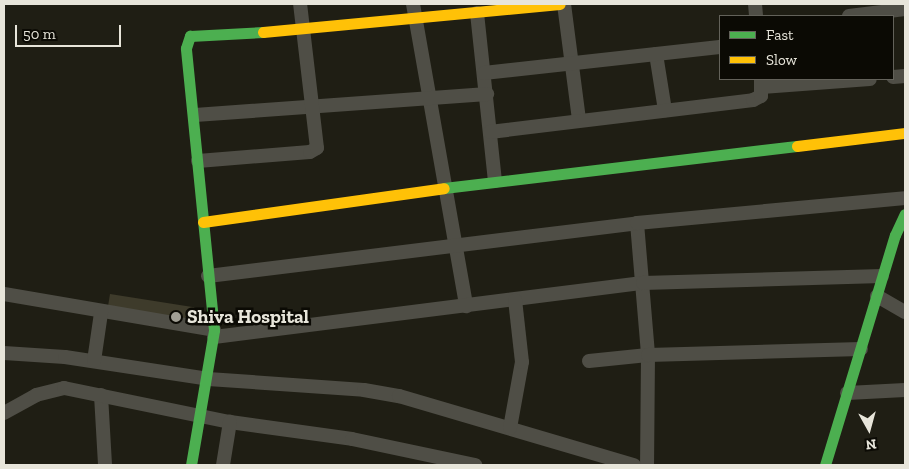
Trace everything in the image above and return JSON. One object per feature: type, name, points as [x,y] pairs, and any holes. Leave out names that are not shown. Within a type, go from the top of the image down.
[{"type":"street","points":[[198,161],[315,150],[318,144],[311,106],[300,4]]},
{"type":"street","points":[[413,4],[466,306]]},
{"type":"street","points":[[191,465],[197,415],[208,379],[214,334],[195,116],[186,48],[190,36],[302,30],[560,4]]},
{"type":"street","points":[[564,4],[578,119]]},
{"type":"street","points":[[857,15],[905,9]]},
{"type":"street","points":[[477,12],[495,181]]},
{"type":"street","points":[[484,73],[719,47]]},
{"type":"street","points":[[656,54],[665,110]]},
{"type":"street","points":[[490,132],[578,119],[753,100],[761,96],[762,83],[843,80]]},
{"type":"street","points":[[195,116],[487,94]]},
{"type":"street","points":[[204,222],[495,181],[905,133]]},
{"type":"street","points":[[208,276],[637,223],[905,198]]},
{"type":"street","points":[[825,465],[882,276],[900,237],[905,214]]},
{"type":"street","points":[[637,223],[648,355],[647,465]]},
{"type":"street","points":[[4,294],[214,334],[466,306],[643,283],[882,276]]},
{"type":"street","points":[[877,296],[905,312]]},
{"type":"street","points":[[510,428],[522,362],[516,300]]},
{"type":"street","points":[[94,361],[101,314]]},
{"type":"street","points":[[589,361],[648,355],[861,349]]},
{"type":"street","points":[[4,354],[94,361],[208,379],[364,390],[399,396],[634,465]]},
{"type":"street","points":[[4,413],[48,390],[64,388],[230,422],[352,439],[475,465]]},
{"type":"street","points":[[847,393],[905,390]]},
{"type":"street","points":[[100,395],[105,465]]},
{"type":"street","points":[[223,465],[230,422]]},
{"type":"building","points":[[110,294],[194,307],[192,320],[108,307]]},
{"type":"traffic: fast","points":[[191,465],[214,330],[186,48],[190,36],[263,32]]},
{"type":"traffic: fast","points":[[444,188],[797,146]]},
{"type":"traffic: fast","points":[[825,465],[895,235],[905,214]]},
{"type":"traffic: slow","points":[[263,32],[560,4]]},
{"type":"traffic: slow","points":[[797,146],[905,133]]},
{"type":"traffic: slow","points":[[203,222],[444,188]]},
{"type":"place","name":"Shiva Hospital","points":[[176,317]]}]
